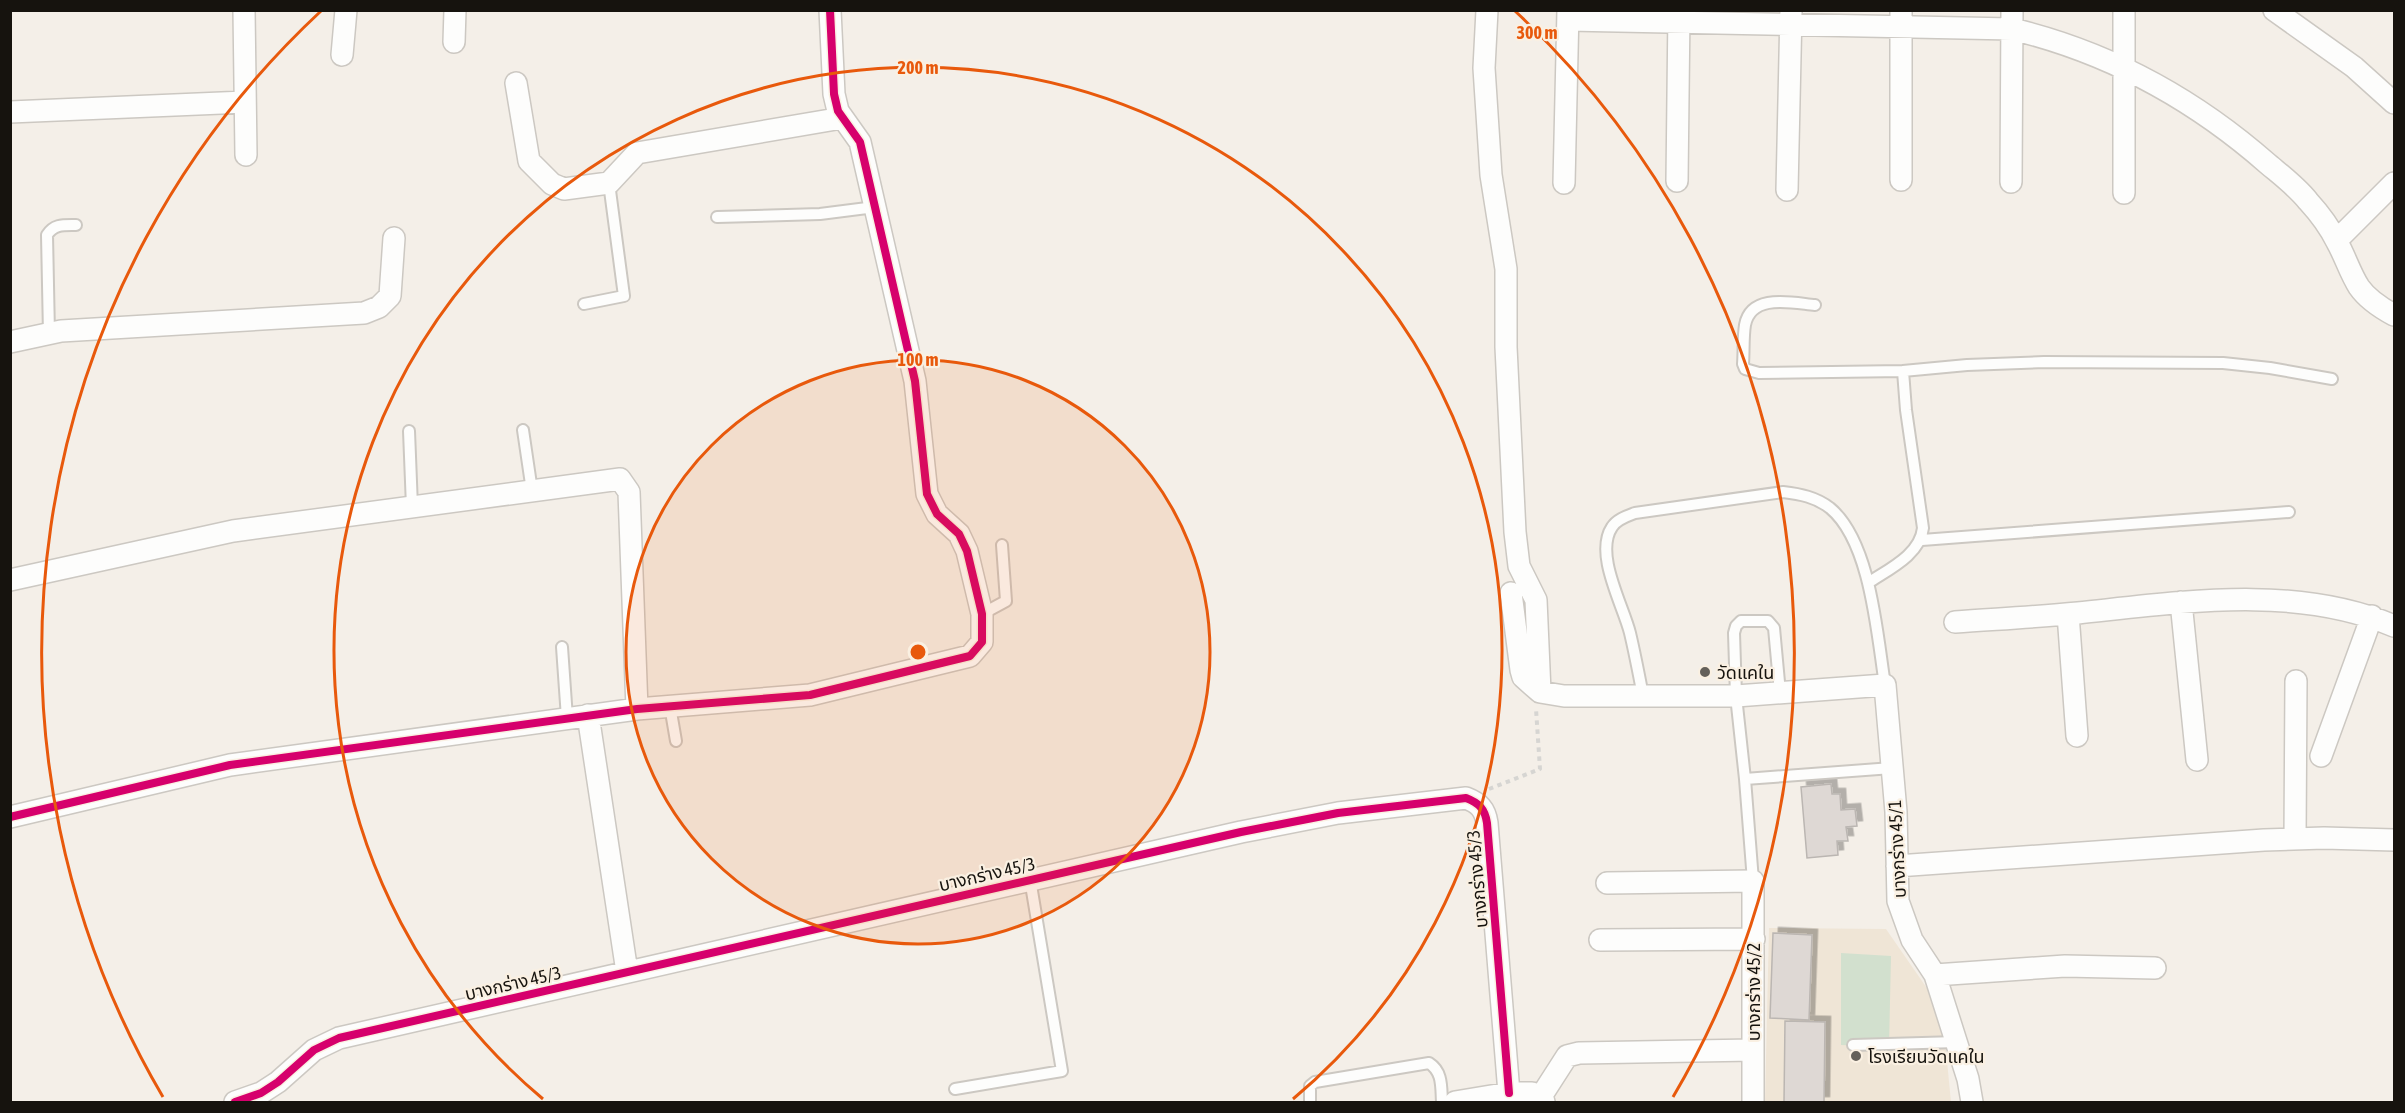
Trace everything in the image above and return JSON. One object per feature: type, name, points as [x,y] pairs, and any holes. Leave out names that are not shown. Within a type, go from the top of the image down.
[{"type":"street","points":[[244,10],[246,155]]},
{"type":"street","points":[[342,55],[346,10]]},
{"type":"street","points":[[454,42],[455,10]]},
{"type":"street","points":[[10,817],[230,765],[637,709],[810,695],[970,656],[982,642],[982,614],[967,551],[959,534],[937,514],[927,494],[915,381],[860,142],[842,118],[834,94],[830,10]]},
{"type":"street","points":[[1487,10],[1484,68],[1491,176],[1506,269],[1506,347],[1515,532],[1519,566],[1536,600],[1537,690]]},
{"type":"street","points":[[2124,10],[2124,193]]},
{"type":"street","points":[[2274,10],[2354,68],[2394,103]]},
{"type":"street","points":[[1564,183],[1568,15],[2012,20],[2123,67],[2183,100],[2239,138],[2308,200],[2337,240],[2359,287],[2379,306],[2394,315]]},
{"type":"street","points":[[1677,181],[1679,16]]},
{"type":"street","points":[[1787,190],[1791,18]]},
{"type":"street","points":[[1901,18],[1901,180]]},
{"type":"street","points":[[2010,182],[2012,20]]},
{"type":"street","points":[[516,84],[529,161],[552,184],[564,189],[609,183],[637,153],[842,118]]},
{"type":"street","points":[[10,112],[245,102]]},
{"type":"street","points":[[2337,240],[2394,183]]},
{"type":"street","points":[[10,342],[49,334],[150,325],[364,313],[379,307],[390,296],[394,238]]},
{"type":"street","points":[[10,580],[233,531],[620,478],[629,492],[637,709]]},
{"type":"street","points":[[1511,593],[1521,670],[1523,677],[1537,690],[1564,696],[1736,696],[1885,685]]},
{"type":"street","points":[[1955,622],[2068,614],[2181,602],[2255,600],[2345,609],[2372,616],[2394,626]]},
{"type":"street","points":[[2181,602],[2197,760]]},
{"type":"street","points":[[2068,614],[2077,736]]},
{"type":"street","points":[[2321,756],[2372,616]]},
{"type":"street","points":[[2295,839],[2296,681]]},
{"type":"street","name":"บางกร่าง 45/1","points":[[1885,685],[1892,768],[1898,901],[1912,940],[1935,975],[1968,1079],[1972,1102]]},
{"type":"street","points":[[588,715],[627,972]]},
{"type":"street","name":"บางกร่าง 45/3","points":[[235,1102],[261,1093],[278,1082],[314,1050],[339,1038],[1219,837],[1338,813],[1466,798],[1477,802],[1485,812],[1487,823],[1509,1093]]},
{"type":"street","points":[[1897,867],[2295,839],[2394,840]]},
{"type":"street","points":[[1607,883],[1753,881]]},
{"type":"street","name":"บางกร่าง 45/2","points":[[1753,881],[1753,1102]]},
{"type":"street","points":[[1600,940],[1754,939]]},
{"type":"street","points":[[1935,975],[2065,966],[2155,968]]},
{"type":"street","points":[[1455,1102],[1509,1093],[1532,1093],[1542,1100],[1567,1056],[1579,1053],[1753,1050]]},
{"type":"lane","points":[[584,304],[624,296],[609,183]]},
{"type":"lane","points":[[717,218],[820,214],[875,207]]},
{"type":"lane","points":[[49,334],[47,235],[57,226],[76,225]]},
{"type":"lane","points":[[1815,304],[1767,302],[1755,307],[1749,313],[1745,324],[1745,369],[1759,373],[1903,371],[1967,365],[2044,362],[2223,363],[2270,368],[2331,379]]},
{"type":"lane","points":[[1868,583],[1915,549],[1922,540],[1923,528],[1906,410],[1903,371]]},
{"type":"lane","points":[[523,430],[532,491]]},
{"type":"lane","points":[[409,431],[412,507]]},
{"type":"lane","name":"บางกร่าง 45/1","points":[[1643,696],[1630,632],[1612,586],[1606,556],[1610,528],[1635,513],[1783,492],[1801,494],[1830,508],[1844,523],[1856,545],[1868,583],[1885,685]]},
{"type":"lane","points":[[1922,540],[2289,512]]},
{"type":"lane","points":[[982,614],[1006,601],[1002,545]]},
{"type":"lane","points":[[1753,881],[1746,778],[1736,696],[1734,633],[1741,621],[1768,621],[1774,627],[1780,693]]},
{"type":"lane","points":[[562,647],[567,718]]},
{"type":"lane","points":[[670,706],[676,741]]},
{"type":"lane","points":[[1746,778],[1892,768]]},
{"type":"lane","points":[[956,1089],[1062,1071],[1030,879]]},
{"type":"lane","points":[[1853,1045],[1957,1042]]},
{"type":"lane","points":[[1310,1102],[1310,1086],[1315,1082],[1429,1063],[1436,1067],[1440,1075],[1442,1102]]},
{"type":"path","points":[[1466,798],[1540,769],[1537,690]]},
{"type":"shaded area","name":"โรงเรียนวัดแคใน","points":[[1769,928],[1886,929],[1942,1010],[1951,1102],[1765,1102]]},
{"type":"green space","points":[[1841,953],[1891,956],[1889,1047],[1841,1045]]},
{"type":"building","points":[[1831,784],[1832,794],[1840,794],[1841,810],[1855,809],[1857,826],[1846,827],[1848,841],[1837,841],[1838,855],[1807,858],[1801,787]]},
{"type":"building","points":[[1773,933],[1812,935],[1809,1020],[1770,1018]]},
{"type":"building","points":[[1785,1021],[1825,1022],[1824,1102],[1784,1102]]},
{"type":"cycle path","points":[[10,817],[230,765],[637,709],[810,695],[970,656],[982,642],[982,614],[967,551],[959,534],[937,514],[927,494],[915,381],[860,142],[838,111],[834,94],[830,10]]},
{"type":"cycle path","points":[[235,1102],[261,1093],[278,1082],[314,1050],[339,1038],[1241,832],[1338,813],[1466,798],[1481,807],[1487,823],[1509,1093]]},
{"type":"place","name":"วัดแคใน","points":[[1705,672]]},
{"type":"place","name":"โรงเรียนวัดแคใน","points":[[1856,1056]]}]
